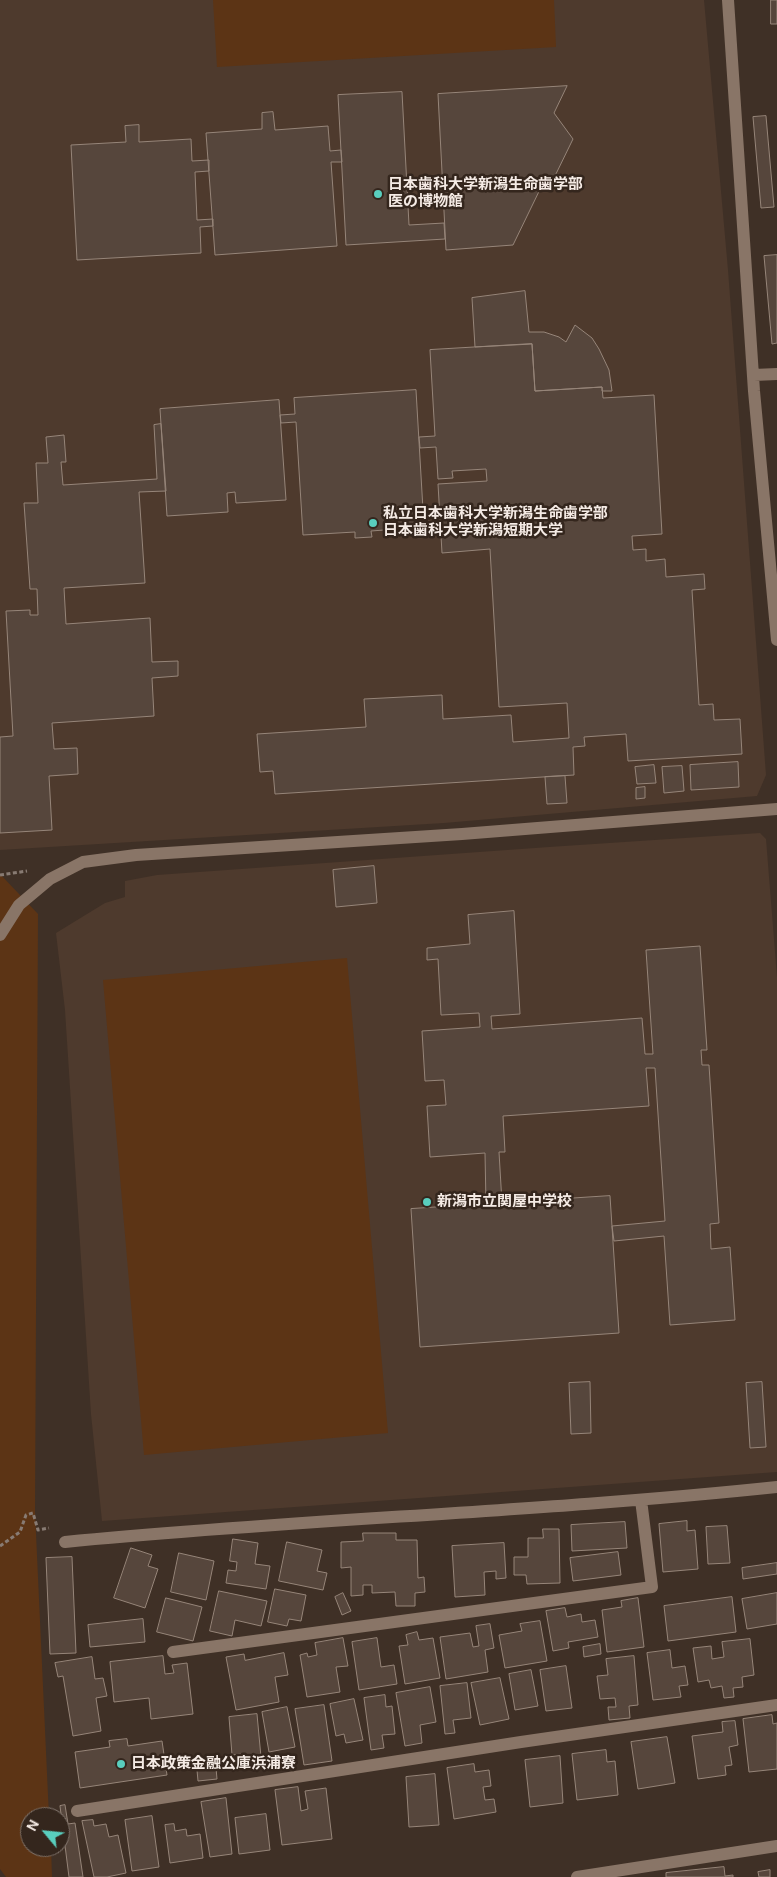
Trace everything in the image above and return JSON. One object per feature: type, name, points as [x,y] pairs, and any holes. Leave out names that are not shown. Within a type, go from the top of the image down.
[{"type":"street","points":[[728,0],[754,375],[777,640]]},
{"type":"street","points":[[754,375],[777,374]]},
{"type":"street","points":[[0,935],[19,905],[50,879],[87,862],[136,855],[462,834],[777,809]]},
{"type":"street","points":[[65,1542],[169,1532],[641,1500],[777,1486]]},
{"type":"street","points":[[173,1652],[652,1587],[641,1500]]},
{"type":"street","points":[[77,1811],[521,1742],[777,1705]]},
{"type":"street","points":[[577,1877],[777,1846]]},
{"type":"path","points":[[0,1546],[20,1532],[26,1515],[33,1513],[38,1530],[55,1527]]},
{"type":"shaded area","name":"私立日本歯科大学新潟生命歯学部 日本歯科大学新潟短期大学","points":[[0,0],[704,0],[728,270],[766,775],[757,796],[444,823],[0,850]]},
{"type":"shaded area","points":[[213,0],[554,0],[556,47],[217,67]]},
{"type":"shaded area","name":"新潟市立関屋中学校","points":[[760,833],[766,839],[777,977],[777,1472],[102,1521],[91,1414],[65,1010],[56,933],[105,903],[125,897],[125,881],[157,875]]},
{"type":"shaded area","points":[[0,874],[38,914],[35,1512],[49,1807],[20,1807],[20,1857],[51,1857],[52,1877],[6,1877],[0,1869]]},
{"type":"shaded area","points":[[347,958],[388,1433],[144,1455],[103,980]]},
{"type":"building","points":[[771,0],[777,0],[777,24],[771,24]]},
{"type":"building","points":[[567,86],[554,113],[573,139],[553,180],[546,177],[513,245],[446,250],[438,94]]},
{"type":"building","points":[[402,92],[409,225],[444,223],[445,239],[346,245],[338,95]]},
{"type":"building","points":[[273,112],[275,130],[328,126],[330,151],[341,150],[342,162],[331,162],[337,246],[215,255],[206,133],[262,129],[262,113]]},
{"type":"building","points":[[766,116],[774,207],[761,208],[753,117]]},
{"type":"building","points":[[139,125],[139,142],[191,139],[192,161],[209,160],[209,171],[195,172],[197,220],[213,219],[213,226],[200,227],[201,253],[77,260],[71,145],[126,142],[125,126]]},
{"type":"building","points":[[777,255],[777,343],[772,344],[764,256]]},
{"type":"building","points":[[525,291],[529,332],[544,332],[559,337],[566,342],[575,325],[592,338],[599,349],[609,370],[612,391],[602,391],[602,387],[535,391],[532,344],[475,347],[472,298]]},
{"type":"building","points":[[532,344],[535,391],[602,387],[603,398],[654,395],[662,534],[632,536],[633,550],[646,549],[646,561],[665,559],[666,577],[704,574],[705,589],[692,590],[699,705],[713,704],[714,720],[740,719],[742,754],[628,761],[626,734],[584,737],[585,746],[573,747],[574,775],[275,794],[273,771],[260,772],[257,734],[366,727],[364,699],[442,695],[443,719],[511,715],[513,742],[569,738],[567,703],[499,707],[490,549],[442,553],[438,484],[487,481],[486,469],[452,471],[453,478],[438,479],[436,447],[420,448],[419,437],[435,436],[430,350]]},
{"type":"building","points":[[416,390],[424,527],[371,531],[372,537],[355,538],[355,532],[303,535],[296,422],[281,423],[280,415],[295,414],[294,398]]},
{"type":"building","points":[[279,400],[286,500],[236,503],[235,492],[227,493],[228,512],[167,516],[160,409]]},
{"type":"building","points":[[161,424],[166,491],[139,492],[145,583],[64,588],[66,624],[150,618],[152,662],[178,661],[178,676],[152,678],[154,716],[52,723],[54,749],[77,748],[78,774],[49,776],[52,830],[0,833],[0,737],[13,736],[6,611],[30,610],[30,615],[38,615],[37,589],[30,589],[24,503],[38,503],[36,463],[48,463],[46,437],[64,435],[66,462],[61,462],[63,485],[157,479],[154,425]]},
{"type":"building","points":[[738,762],[739,787],[691,790],[690,765]]},
{"type":"building","points":[[654,765],[656,783],[637,784],[635,767]]},
{"type":"building","points":[[682,766],[684,791],[664,793],[662,767]]},
{"type":"building","points":[[565,776],[567,803],[547,804],[545,777]]},
{"type":"building","points":[[645,787],[645,798],[636,799],[636,788]]},
{"type":"building","points":[[374,866],[377,903],[336,907],[333,870]]},
{"type":"building","points":[[514,911],[520,1014],[491,1016],[492,1029],[642,1018],[645,1054],[653,1054],[646,950],[700,946],[707,1050],[701,1050],[702,1065],[709,1065],[719,1223],[710,1224],[711,1249],[730,1247],[735,1320],[670,1325],[664,1236],[614,1241],[612,1226],[665,1221],[655,1068],[646,1068],[649,1106],[503,1116],[505,1152],[499,1152],[502,1203],[486,1204],[485,1153],[430,1157],[427,1106],[446,1105],[444,1080],[425,1081],[422,1031],[480,1027],[479,1013],[441,1015],[438,959],[427,960],[427,948],[470,944],[468,915]]},
{"type":"building","points":[[610,1196],[619,1333],[420,1347],[411,1209]]},
{"type":"building","points":[[590,1382],[591,1433],[571,1434],[569,1383]]},
{"type":"building","points":[[762,1382],[766,1447],[750,1448],[746,1383]]},
{"type":"building","points":[[687,1521],[687,1531],[695,1530],[698,1569],[663,1572],[659,1524]]},
{"type":"building","points":[[625,1522],[627,1548],[572,1551],[571,1525]]},
{"type":"building","points":[[727,1526],[730,1563],[708,1564],[706,1527]]},
{"type":"building","points":[[543,1529],[559,1529],[560,1583],[527,1584],[526,1575],[514,1575],[514,1557],[528,1557],[528,1538],[543,1538]]},
{"type":"building","points":[[363,1533],[396,1533],[396,1540],[417,1540],[418,1578],[424,1577],[425,1592],[415,1593],[415,1606],[396,1606],[395,1592],[372,1593],[372,1585],[363,1585],[363,1595],[351,1596],[351,1567],[341,1568],[341,1542],[363,1541]]},
{"type":"building","points":[[233,1539],[258,1543],[255,1564],[270,1566],[266,1589],[226,1583],[228,1570],[236,1571],[237,1562],[230,1561]]},
{"type":"building","points":[[287,1542],[322,1550],[317,1571],[327,1573],[323,1590],[279,1581]]},
{"type":"building","points":[[504,1543],[506,1578],[496,1579],[496,1571],[484,1572],[485,1595],[455,1597],[452,1546]]},
{"type":"building","points":[[131,1548],[152,1555],[148,1566],[158,1569],[145,1608],[114,1598]]},
{"type":"building","points":[[618,1552],[621,1575],[573,1581],[570,1558]]},
{"type":"building","points":[[179,1553],[214,1561],[206,1600],[171,1592]]},
{"type":"building","points":[[72,1557],[76,1653],[50,1654],[46,1558]]},
{"type":"building","points":[[777,1563],[777,1574],[743,1579],[742,1568]]},
{"type":"building","points":[[275,1589],[306,1595],[301,1621],[289,1619],[287,1626],[268,1622]]},
{"type":"building","points":[[219,1591],[267,1601],[261,1626],[235,1620],[232,1636],[210,1631]]},
{"type":"building","points":[[343,1593],[351,1611],[342,1615],[335,1597]]},
{"type":"building","points":[[777,1593],[777,1624],[747,1629],[742,1599]]},
{"type":"building","points":[[732,1597],[736,1632],[668,1641],[664,1606]]},
{"type":"building","points":[[166,1598],[202,1607],[193,1641],[157,1632]]},
{"type":"building","points":[[638,1598],[644,1647],[607,1652],[602,1610],[622,1607],[621,1601]]},
{"type":"building","points":[[565,1608],[567,1617],[581,1614],[582,1622],[595,1620],[598,1637],[568,1642],[569,1648],[553,1651],[546,1611]]},
{"type":"building","points":[[143,1619],[145,1642],[90,1647],[88,1625]]},
{"type":"building","points":[[540,1621],[547,1661],[505,1668],[499,1635],[522,1631],[520,1624]]},
{"type":"building","points":[[490,1624],[494,1648],[485,1650],[488,1672],[446,1679],[440,1637],[470,1633],[473,1647],[479,1646],[476,1626]]},
{"type":"building","points":[[417,1632],[419,1640],[433,1638],[440,1678],[405,1684],[399,1646],[408,1645],[406,1635]]},
{"type":"building","points":[[343,1638],[348,1666],[336,1667],[340,1692],[307,1697],[300,1655],[307,1653],[308,1657],[317,1655],[315,1643]]},
{"type":"building","points":[[377,1638],[381,1667],[394,1665],[397,1684],[359,1690],[352,1642]]},
{"type":"building","points":[[750,1639],[754,1675],[742,1677],[743,1687],[733,1688],[734,1697],[724,1698],[722,1686],[711,1688],[709,1680],[698,1682],[693,1648],[711,1646],[712,1659],[724,1657],[722,1642]]},
{"type":"building","points":[[600,1644],[601,1654],[584,1657],[583,1647]]},
{"type":"building","points":[[670,1650],[672,1668],[685,1666],[688,1685],[679,1686],[681,1697],[653,1700],[647,1653]]},
{"type":"building","points":[[284,1653],[288,1675],[275,1677],[279,1702],[236,1710],[226,1657],[244,1654],[245,1660]]},
{"type":"building","points":[[163,1656],[165,1674],[174,1673],[172,1665],[187,1663],[193,1714],[151,1719],[149,1698],[114,1702],[110,1662]]},
{"type":"building","points":[[634,1656],[638,1705],[629,1706],[630,1718],[609,1720],[608,1707],[616,1707],[615,1698],[600,1699],[597,1676],[608,1675],[606,1659]]},
{"type":"building","points":[[92,1657],[95,1679],[103,1678],[107,1696],[96,1698],[101,1731],[73,1736],[63,1676],[58,1677],[55,1663]]},
{"type":"building","points":[[566,1666],[572,1708],[546,1711],[540,1670]]},
{"type":"building","points":[[531,1670],[538,1706],[515,1710],[509,1674]]},
{"type":"building","points":[[500,1678],[509,1719],[480,1725],[471,1683]]},
{"type":"building","points":[[467,1683],[471,1718],[453,1720],[455,1733],[445,1734],[440,1686]]},
{"type":"building","points":[[430,1687],[436,1722],[420,1725],[422,1743],[405,1746],[396,1693]]},
{"type":"building","points":[[385,1695],[386,1707],[392,1706],[395,1734],[382,1735],[384,1748],[371,1750],[364,1698]]},
{"type":"building","points":[[354,1699],[363,1740],[346,1743],[344,1734],[336,1736],[330,1704]]},
{"type":"building","points":[[324,1705],[332,1761],[304,1765],[295,1709]]},
{"type":"building","points":[[287,1707],[295,1747],[269,1752],[262,1712]]},
{"type":"building","points":[[257,1714],[262,1768],[242,1770],[241,1754],[232,1755],[229,1717]]},
{"type":"building","points":[[772,1715],[773,1724],[777,1723],[777,1769],[749,1772],[743,1719]]},
{"type":"building","points":[[735,1721],[738,1745],[729,1747],[732,1765],[725,1766],[726,1775],[698,1779],[692,1736],[723,1732],[722,1722]]},
{"type":"building","points":[[667,1737],[675,1783],[638,1789],[631,1742]]},
{"type":"building","name":"日本政策金融公庫浜浦寮","points":[[127,1739],[128,1746],[162,1741],[167,1775],[80,1788],[75,1752],[110,1747],[109,1741]]},
{"type":"building","points":[[606,1750],[607,1762],[615,1761],[618,1795],[577,1800],[572,1754]]},
{"type":"building","points":[[560,1756],[563,1803],[530,1807],[525,1760]]},
{"type":"building","points":[[474,1764],[475,1772],[489,1770],[491,1786],[483,1787],[485,1800],[494,1799],[496,1812],[454,1819],[447,1768]]},
{"type":"building","points":[[216,1768],[217,1779],[198,1781],[197,1770]]},
{"type":"building","points":[[435,1774],[439,1825],[409,1827],[406,1777]]},
{"type":"building","points":[[298,1787],[301,1811],[308,1809],[305,1791],[326,1788],[332,1839],[282,1845],[275,1790]]},
{"type":"building","points":[[226,1798],[232,1854],[210,1857],[201,1802]]},
{"type":"building","points":[[266,1814],[270,1850],[239,1854],[235,1818]]},
{"type":"building","points":[[152,1816],[159,1867],[132,1871],[125,1820]]},
{"type":"building","points":[[93,1820],[94,1826],[106,1824],[109,1837],[118,1835],[126,1873],[107,1877],[94,1877],[82,1821]]},
{"type":"building","points":[[75,1823],[83,1877],[69,1877],[66,1857],[70,1857],[70,1824]]},
{"type":"building","points":[[174,1824],[175,1831],[186,1829],[187,1836],[200,1834],[203,1858],[170,1863],[165,1825]]},
{"type":"building","points":[[724,1867],[725,1876],[733,1875],[733,1877],[666,1877],[666,1873]]},
{"type":"building","points":[[770,1870],[770,1877],[759,1877],[758,1872]]},
{"type":"place","name":"日本歯科大学新潟生命歯学部 医の博物館","points":[[378,194]]},
{"type":"place","name":"私立日本歯科大学新潟生命歯学部 日本歯科大学新潟短期大学","points":[[373,523]]},
{"type":"place","name":"新潟市立関屋中学校","points":[[427,1202]]},
{"type":"place","name":"日本政策金融公庫浜浦寮","points":[[121,1764]]}]
